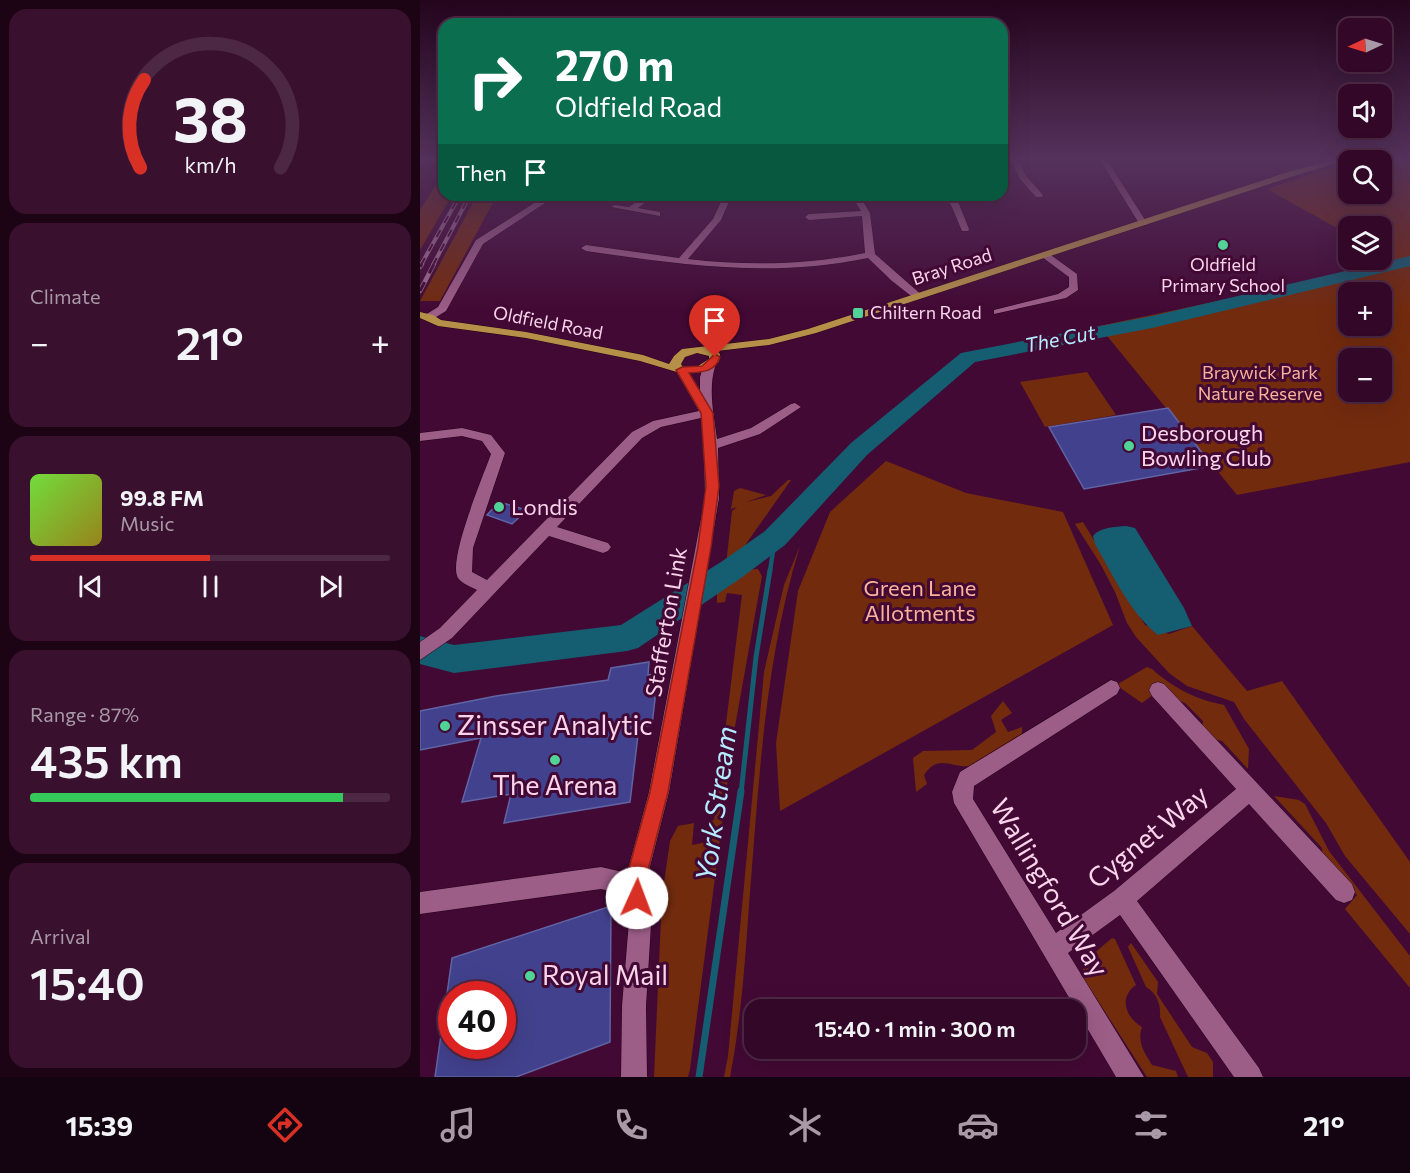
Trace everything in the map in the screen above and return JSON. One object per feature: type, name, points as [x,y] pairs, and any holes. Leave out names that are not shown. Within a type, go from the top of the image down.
[{"type":"main road","name":"Bray Road","points":[[706,349],[716,346],[750,344],[812,332],[1181,210]]},
{"type":"main road","name":"Oldfield Road","points":[[423,314],[438,323],[526,335],[643,358],[680,369]]},
{"type":"main road","points":[[681,354],[675,364],[680,369],[698,371],[750,344]]},
{"type":"main road","points":[[643,358],[681,354],[693,349],[706,349],[714,354],[712,363]]},
{"type":"street","points":[[423,314],[442,309],[479,242],[529,210]]},
{"type":"street","points":[[638,210],[657,214]]},
{"type":"street","points":[[681,261],[717,220],[721,210]]},
{"type":"street","points":[[958,210],[966,229]]},
{"type":"street","points":[[1135,210],[1143,223]]},
{"type":"street","points":[[809,217],[866,213],[870,255],[919,297]]},
{"type":"street","points":[[586,248],[715,267],[830,264],[870,255]]},
{"type":"street","points":[[998,312],[1062,296],[1074,288],[1074,276],[1045,255]]},
{"type":"street","points":[[420,652],[446,633],[637,435],[657,424],[707,413],[706,378],[712,363]]},
{"type":"street","name":"Stafferton Link","points":[[634,886],[659,792],[713,486],[707,413],[680,369]]},
{"type":"street","points":[[711,445],[738,440],[755,433],[795,407]]},
{"type":"street","points":[[420,437],[462,432],[486,438],[498,453],[465,548],[464,575],[487,588]]},
{"type":"street","points":[[545,529],[603,547]]},
{"type":"street","name":"Wallingford Way","points":[[1111,688],[975,774],[963,786],[964,802],[1131,1077]]},
{"type":"street","points":[[1158,690],[1344,892]]},
{"type":"street","name":"Cygnet Way","points":[[1053,950],[1122,899],[1250,790]]},
{"type":"street","points":[[420,903],[601,878],[634,886],[641,909],[634,1006],[634,1077]]},
{"type":"street","points":[[1122,899],[1251,1077]]},
{"type":"green space","points":[[420,210],[443,210],[420,250]]},
{"type":"green space","points":[[469,210],[489,210],[440,301],[420,301]]},
{"type":"green space","points":[[1305,210],[1410,210],[1410,259],[1399,262],[1392,258],[1392,216],[1338,216],[1338,228]]},
{"type":"green space","name":"Braywick Park Nature Reserve","points":[[1410,261],[1410,462],[1237,495],[1099,326],[1367,270],[1392,270],[1392,265]]},
{"type":"green space","name":"Desborough Bowling Club","points":[[1087,372],[1116,415],[1045,427],[1020,382]]},
{"type":"green space","name":"Green Lane Allotments","points":[[886,461],[966,493],[1063,512],[1113,625],[780,811],[776,743],[798,591],[830,512]]},
{"type":"green space","points":[[788,480],[791,480],[734,561],[726,565],[732,511],[737,507],[731,509],[734,491],[740,488],[766,495],[746,502],[771,496]]},
{"type":"green space","points":[[1083,522],[1145,625],[1169,634],[1192,626],[1247,691],[1282,681],[1410,862],[1410,934],[1345,856],[1326,823],[1244,719],[1234,702],[1187,686],[1169,673],[1136,637],[1127,623],[1101,565],[1075,524]]},
{"type":"green space","points":[[800,546],[778,634],[771,679],[760,769],[740,1013],[730,1077],[724,1077],[728,1056],[764,672],[784,585]]},
{"type":"green space","points":[[758,569],[762,576],[734,732],[690,1069],[688,1077],[654,1077],[662,896],[670,841],[678,826],[694,823],[692,845],[707,842],[709,821],[714,820],[742,595],[727,593],[725,602],[717,603],[717,590],[743,570]]},
{"type":"green space","points":[[1147,667],[1186,692],[1224,705],[1249,749],[1248,769],[1222,741],[1210,738],[1202,728],[1203,721],[1185,703],[1174,699],[1161,689],[1142,703],[1116,685]]},
{"type":"green space","points":[[1003,701],[1012,713],[1001,720],[1008,732],[1022,727],[1022,736],[978,764],[962,766],[936,764],[924,775],[927,784],[916,792],[913,758],[923,751],[972,750],[996,732],[991,716]]},
{"type":"green space","points":[[1274,796],[1299,800],[1305,804],[1329,851],[1410,956],[1410,988],[1345,909],[1357,895],[1323,859],[1322,848]]},
{"type":"green space","points":[[1112,938],[1115,939],[1136,985],[1127,995],[1126,1007],[1136,1023],[1142,1027],[1140,1037],[1144,1051],[1152,1065],[1176,1071],[1178,1077],[1147,1077],[1082,976],[1084,962]]},
{"type":"green space","points":[[1131,943],[1158,982],[1157,994],[1192,1047],[1207,1053],[1213,1062],[1213,1077],[1188,1077],[1160,1017],[1158,1000],[1146,987],[1128,947]]},
{"type":"water","points":[[1126,526],[1135,528],[1184,608],[1192,626],[1158,635],[1139,616],[1115,581],[1093,536],[1104,529]]},
{"type":"building","name":"Desborough Bowling Club","points":[[1168,408],[1212,466],[1084,489],[1049,427]]},
{"type":"building","points":[[499,502],[527,510],[512,524],[487,515]]},
{"type":"building","name":"The Arena","points":[[649,662],[648,675],[658,673],[652,725],[639,727],[630,802],[504,823],[511,794],[462,802],[481,738],[420,750],[420,711],[496,696],[608,680],[611,668]]},
{"type":"building","name":"Royal Mail","points":[[611,906],[610,1042],[516,1077],[435,1077],[438,1056],[438,1059],[516,1059],[516,981],[449,981],[452,958]]},
{"type":"waterway","name":"The Cut","points":[[420,650],[454,659],[627,638],[731,570],[775,538],[859,449],[968,357],[1152,322],[1410,261]]},
{"type":"waterway","name":"York Stream","points":[[770,571],[775,538]]},
{"type":"waterway","name":"York Stream","points":[[741,793],[756,657],[770,570]]},
{"type":"waterway","name":"York Stream","points":[[699,1077],[741,791]]},
{"type":"railway","points":[[421,265],[451,210]]},
{"type":"railway","points":[[433,265],[462,210]]},
{"type":"railway","points":[[420,291],[434,264]]},
{"type":"place","name":"Oldfield Primary School","points":[[1223,245]]},
{"type":"place","name":"Chiltern Road","points":[[858,313]]},
{"type":"place","name":"Desborough Bowling Club","points":[[1129,446]]},
{"type":"place","name":"Londis","points":[[499,507]]},
{"type":"place","name":"Zinsser Analytic","points":[[445,726]]},
{"type":"place","name":"The Arena","points":[[555,760]]},
{"type":"place","name":"Royal Mail","points":[[530,976]]},
{"type":"route","points":[[637,898],[634,886],[659,792],[712,498],[711,445],[707,413],[682,370],[704,369],[713,364],[715,357]]}]
